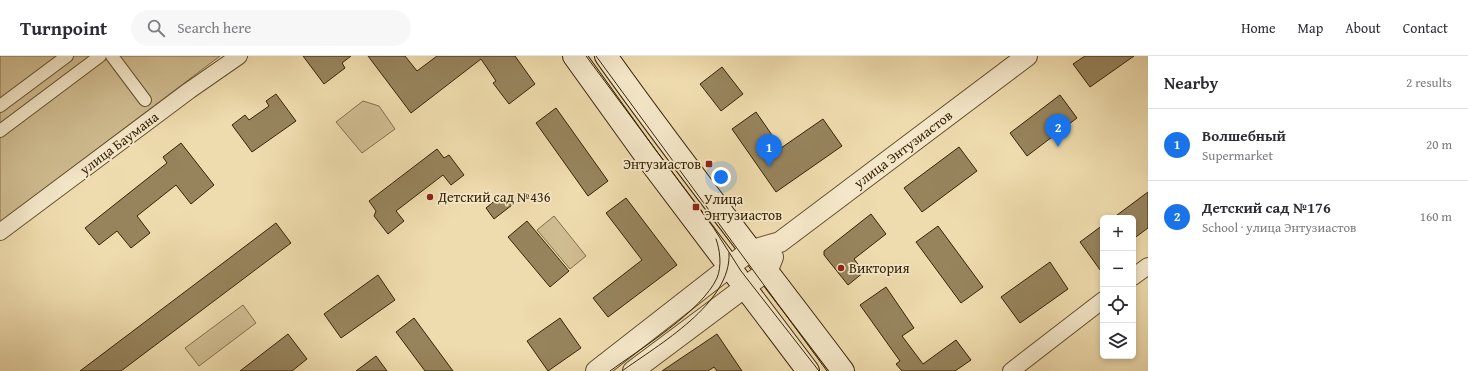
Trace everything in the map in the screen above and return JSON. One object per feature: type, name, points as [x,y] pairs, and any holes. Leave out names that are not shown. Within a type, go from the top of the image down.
[{"type":"main road","points":[[574,56],[648,159],[808,371]]},
{"type":"main road","points":[[606,56],[693,175],[768,270],[843,371]]},
{"type":"street","points":[[0,106],[67,56]]},
{"type":"street","points":[[0,131],[100,56]]},
{"type":"street","points":[[112,56],[146,100]]},
{"type":"street","name":"улица Баумана","points":[[0,232],[190,90],[239,56]]},
{"type":"street","name":"улица Энтузиастов","points":[[780,242],[1027,56]]},
{"type":"street","points":[[596,371],[752,250],[780,242]]},
{"type":"street","points":[[632,371],[768,270],[780,242]]},
{"type":"street","points":[[1136,275],[1148,266]]},
{"type":"street","points":[[1011,371],[1100,302]]},
{"type":"shaded area","points":[[0,56],[220,56],[0,222]]},
{"type":"shaded area","points":[[363,101],[379,106],[395,129],[362,153],[336,122]]},
{"type":"shaded area","points":[[554,216],[586,256],[570,269],[537,230]]},
{"type":"shaded area","points":[[243,305],[256,323],[199,366],[185,348]]},
{"type":"building","points":[[303,56],[351,56],[342,63],[345,68],[324,84]]},
{"type":"building","points":[[368,56],[405,56],[417,71],[437,56],[515,56],[535,84],[509,104],[493,83],[496,81],[481,59],[411,113]]},
{"type":"building","points":[[1085,56],[1134,56],[1090,87],[1073,64]]},
{"type":"building","points":[[722,67],[743,94],[721,111],[700,84]]},
{"type":"building","points":[[276,94],[296,121],[252,152],[232,125],[245,115],[249,120],[269,106],[266,101]]},
{"type":"building","points":[[1060,95],[1077,118],[1027,156],[1010,133]]},
{"type":"building","points":[[556,108],[608,181],[588,196],[536,123]]},
{"type":"building","points":[[756,112],[781,148],[823,119],[842,146],[776,192],[732,129]]},
{"type":"building","points":[[181,143],[214,185],[191,204],[176,185],[137,216],[150,233],[131,248],[117,231],[99,245],[85,228],[167,163],[163,157]]},
{"type":"building","points":[[959,147],[977,171],[922,212],[904,188]]},
{"type":"building","points":[[437,149],[444,158],[449,155],[464,175],[451,185],[443,175],[396,211],[404,221],[388,234],[374,216],[376,211],[369,201]]},
{"type":"building","points":[[1148,192],[1148,228],[1136,237],[1136,215],[1117,215]]},
{"type":"building","points":[[503,194],[512,205],[494,219],[486,208]]},
{"type":"building","points":[[626,198],[677,265],[608,317],[593,298],[642,260],[606,213]]},
{"type":"building","points":[[871,214],[886,234],[854,259],[864,272],[848,285],[824,255],[824,251]]},
{"type":"building","points":[[527,221],[569,271],[550,287],[508,237]]},
{"type":"building","points":[[276,223],[291,243],[121,371],[80,371]]},
{"type":"building","points":[[938,226],[983,287],[961,303],[916,242]]},
{"type":"building","points":[[1100,227],[1100,270],[1080,242]]},
{"type":"building","points":[[1050,262],[1068,289],[1020,323],[1001,297]]},
{"type":"building","points":[[378,275],[395,300],[341,338],[324,314]]},
{"type":"building","points":[[886,287],[914,328],[902,336],[923,364],[956,340],[971,360],[955,371],[902,371],[896,364],[900,361],[860,305]]},
{"type":"building","points":[[414,318],[453,371],[425,371],[396,332]]},
{"type":"building","points":[[560,318],[581,348],[548,371],[527,341]]},
{"type":"building","points":[[288,334],[307,359],[292,371],[240,371]]},
{"type":"building","points":[[717,334],[742,371],[717,371],[714,367],[708,371],[662,371]]},
{"type":"building","points":[[376,356],[387,371],[356,371]]},
{"type":"tram line","points":[[586,56],[713,227],[741,271],[819,371]]},
{"type":"tram line","points":[[596,56],[827,371]]},
{"type":"tram line","points":[[610,371],[669,329],[709,291],[717,278],[720,268],[719,248],[716,239]]},
{"type":"tram line","points":[[622,371],[654,349],[690,321],[706,305],[719,289],[727,271],[729,253]]},
{"type":"place","name":"Детский сад №176","points":[[1058,147]]},
{"type":"place","name":"Энтузиастов","points":[[709,164]]},
{"type":"place","name":"Волшебный","points":[[769,167]]},
{"type":"place","name":"Детский сад №436","points":[[430,197]]},
{"type":"place","name":"Улица Энтузиастов","points":[[696,207]]},
{"type":"place","name":"Виктория","points":[[841,268]]}]
